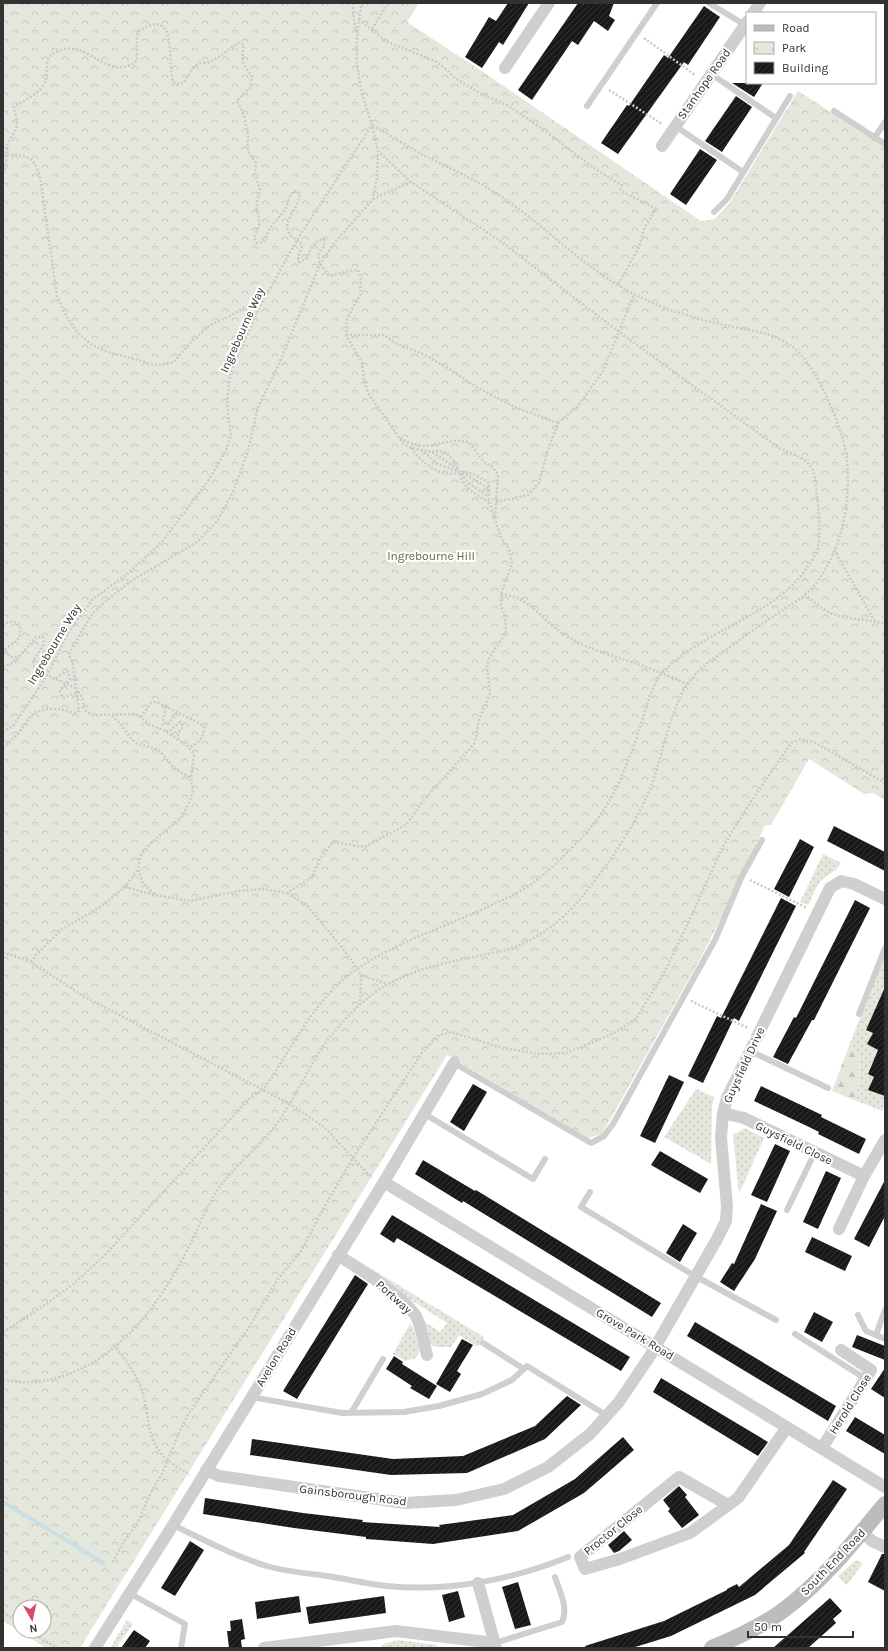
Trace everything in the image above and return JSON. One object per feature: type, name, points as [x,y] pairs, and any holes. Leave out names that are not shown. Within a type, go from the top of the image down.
[{"type":"street","points":[[505,68],[549,3]]},
{"type":"street","points":[[754,12],[760,3]]},
{"type":"street","name":"Stanhope Road","points":[[662,146],[746,23]]},
{"type":"street","name":"Guysfield Drive","points":[[655,1346],[726,1221],[727,1206],[721,1138],[723,1113],[727,1098],[830,888],[841,881],[854,884],[885,899]]},
{"type":"street","name":"Avelon Road","points":[[95,1648],[173,1525],[384,1182],[423,1113],[454,1063]]},
{"type":"street","name":"Guysfield Close","points":[[723,1113],[744,1118],[864,1176]]},
{"type":"street","points":[[839,1229],[864,1176],[885,1140]]},
{"type":"street","name":"Grove Park Road","points":[[384,1182],[885,1487]]},
{"type":"street","name":"Portway","points":[[338,1256],[378,1282],[401,1300],[416,1317],[427,1355]]},
{"type":"street","name":"Gainsborough Road","points":[[206,1470],[219,1476],[405,1503],[456,1500],[504,1490],[548,1467],[590,1434],[619,1402],[655,1346]]},
{"type":"street","name":"Herold Close","points":[[822,1448],[871,1370],[841,1350]]},
{"type":"street","name":"Proctor Close","points":[[728,1505],[679,1477],[580,1557],[585,1569],[620,1559],[690,1533],[738,1498],[787,1427]]},
{"type":"street","name":"South End Road","points":[[712,1648],[732,1640],[780,1613],[832,1567],[885,1504]]},
{"type":"street","points":[[862,1532],[872,1541],[885,1547]]},
{"type":"street","points":[[264,1648],[396,1631],[495,1646],[478,1583]]},
{"type":"lane","points":[[588,106],[657,3]]},
{"type":"lane","points":[[710,3],[746,23]]},
{"type":"lane","points":[[708,78],[776,118]]},
{"type":"lane","points":[[714,212],[727,199],[790,96]]},
{"type":"lane","points":[[834,111],[885,144]]},
{"type":"lane","points":[[875,137],[885,122]]},
{"type":"lane","points":[[674,128],[743,172]]},
{"type":"lane","points":[[454,1063],[591,1143],[604,1136],[613,1124],[682,997],[715,940],[742,876],[762,840]]},
{"type":"lane","points":[[859,1014],[885,948]]},
{"type":"lane","points":[[750,1051],[828,1088]]},
{"type":"lane","points":[[423,1113],[532,1179],[545,1159]]},
{"type":"lane","points":[[787,1210],[815,1152]]},
{"type":"lane","points":[[590,1192],[581,1208],[695,1276],[776,1320]]},
{"type":"lane","points":[[876,1335],[885,1310]]},
{"type":"lane","points":[[858,1315],[866,1330],[885,1339]]},
{"type":"lane","points":[[795,1334],[866,1379]]},
{"type":"lane","points":[[483,1343],[524,1369]]},
{"type":"lane","points":[[351,1413],[383,1359]]},
{"type":"lane","points":[[251,1397],[342,1414],[404,1412],[439,1406],[482,1394],[512,1380],[527,1366],[606,1415]]},
{"type":"lane","points":[[173,1525],[224,1550],[269,1566],[387,1586],[420,1587],[478,1583],[540,1568],[568,1557]]},
{"type":"lane","points":[[495,1646],[562,1622],[564,1610],[555,1576]]},
{"type":"lane","points":[[130,1593],[185,1624],[181,1648]]},
{"type":"path","points":[[353,3],[353,13],[357,35]]},
{"type":"path","points":[[362,3],[357,35],[356,67],[361,91],[372,125],[378,151],[377,177],[373,199]]},
{"type":"path","points":[[372,29],[388,3]]},
{"type":"path","points":[[359,19],[385,41],[435,61],[456,78],[482,94],[507,105],[547,132],[591,166],[622,185],[622,191],[656,209],[644,229],[639,247],[618,285]]},
{"type":"path","points":[[3,173],[6,164],[4,155],[8,142],[17,127],[14,107],[41,88],[45,82],[47,64],[50,55],[65,48],[75,48],[113,67],[131,65],[137,61],[137,36],[139,30],[152,24],[157,24],[162,26],[168,35],[171,76],[173,82],[179,84],[183,83],[196,66],[219,57],[230,47],[238,43],[244,45],[242,57],[243,65],[252,76],[250,88],[237,101],[244,115],[248,134],[248,151],[256,163],[255,175],[260,189],[256,207],[259,217],[259,225],[254,238],[257,243],[263,242],[270,228],[286,209],[289,198],[294,191],[300,193],[300,201],[287,222],[289,234],[301,242],[302,246],[298,257],[299,262],[306,259],[313,245],[318,240],[324,239],[324,246],[318,255],[320,264],[330,276],[358,270],[360,279],[360,295],[347,318],[346,335],[362,363],[364,380],[368,393],[403,443],[411,448],[434,470],[449,474],[459,472],[471,474],[487,481],[490,484],[488,502]]},
{"type":"path","points":[[637,33],[708,78]]},
{"type":"path","points":[[602,85],[674,128]]},
{"type":"path","points":[[3,1380],[37,1382],[68,1374],[86,1366],[116,1348],[154,1304],[172,1280],[186,1254],[208,1205],[221,1185],[275,1126],[290,1104],[321,1048],[335,1030],[360,1004],[387,984],[426,968],[507,950],[521,944],[551,927],[567,913],[589,888],[630,829],[647,796],[676,709],[692,678],[707,663],[805,594],[819,580],[831,560],[843,521],[848,491],[846,454],[840,429],[815,373],[799,352],[787,343],[772,336],[757,331],[726,326],[670,310],[634,294],[618,285],[575,255],[545,229],[502,197],[468,176],[429,157],[372,125]]},
{"type":"path","name":"Ingrebourne Way","points":[[3,732],[13,726],[48,674],[68,633],[92,600],[126,575],[161,543],[208,481],[226,450],[231,435],[227,404],[230,374],[257,312],[297,240],[372,125]]},
{"type":"path","points":[[3,1332],[39,1309],[72,1285],[104,1256],[250,1098],[263,1090],[314,1011],[340,982],[357,968],[397,947],[474,914],[527,887],[542,876],[586,833],[605,810],[628,761],[650,698],[661,673],[691,649],[753,613],[789,589],[807,568],[818,550],[819,537],[815,477],[808,462],[799,456],[779,448],[619,332],[499,240],[411,182],[378,151]]},
{"type":"path","points":[[4,155],[20,155],[30,158],[37,167],[40,177],[57,296],[66,316],[78,333],[92,345],[108,352],[156,365],[174,362],[190,343],[210,325],[230,316],[268,294]]},
{"type":"path","points":[[3,748],[18,734],[33,713],[46,709],[59,709],[75,713],[79,711],[78,692],[73,665],[69,654],[72,646],[94,613],[131,581],[197,542],[218,520],[233,492],[248,451],[258,407],[278,366],[320,264],[335,242],[373,199],[411,182]]},
{"type":"path","points":[[496,502],[528,495],[539,483],[547,452],[558,423],[577,407],[603,372],[634,294]]},
{"type":"path","points":[[346,335],[384,335],[395,343],[423,354],[478,388],[517,408],[558,423]]},
{"type":"path","points":[[399,437],[420,446],[436,445],[454,441],[469,442],[480,457],[498,474],[495,517]]},
{"type":"path","points":[[411,448],[432,452],[456,468],[470,484],[489,496]]},
{"type":"path","points":[[421,450],[438,464],[464,474],[488,488],[489,492]]},
{"type":"path","points":[[287,892],[312,877],[320,859],[333,842],[364,847],[406,825],[424,800],[474,744],[478,724],[490,692],[486,666],[489,658],[506,633],[505,616],[501,606],[501,594],[512,563],[509,548],[501,537],[495,517],[488,502],[464,484],[457,465],[444,451],[439,450],[432,452]]},
{"type":"path","points":[[834,550],[874,621]]},
{"type":"path","points":[[501,594],[513,596],[523,600],[554,628],[578,644],[688,684]]},
{"type":"path","points":[[805,594],[833,614],[885,624]]},
{"type":"path","points":[[3,625],[8,622],[15,621],[19,624],[22,632],[20,637],[6,648],[5,653],[12,657],[19,657]]},
{"type":"path","points":[[3,666],[14,662],[36,637],[43,637],[44,644],[33,661],[35,669],[75,688],[81,695],[84,709],[89,714],[101,716],[136,714],[149,724],[165,731],[189,747],[194,755],[191,778],[193,790],[190,801],[181,818],[151,843],[141,855],[138,868],[125,887],[102,906],[61,930],[36,954],[31,962]]},
{"type":"path","points":[[55,679],[60,677],[65,672],[68,672],[70,679],[60,691],[63,698],[78,692]]},
{"type":"path","points":[[141,717],[152,703],[157,702],[199,723],[204,727],[204,734],[198,742],[189,747]]},
{"type":"path","points":[[165,706],[165,714],[163,719],[166,724],[169,723],[177,713]]},
{"type":"path","points":[[112,715],[136,743],[159,750],[174,768],[191,778]]},
{"type":"path","points":[[165,731],[170,731],[180,722],[183,727],[178,733],[178,740]]},
{"type":"path","points":[[113,1562],[122,1545],[138,1522],[189,1413],[247,1330],[278,1279],[301,1251],[353,1158],[421,1054],[439,1035],[451,1032],[503,1048],[539,1054],[566,1053],[610,1035],[636,1019],[665,971],[722,848],[748,806],[791,743],[801,739],[816,743],[885,783]]},
{"type":"path","points":[[138,868],[143,884],[156,895]]},
{"type":"path","points":[[742,876],[818,913]]},
{"type":"path","points":[[125,887],[189,901],[239,891],[262,889],[287,892],[307,906],[341,946],[357,968],[361,975],[360,1004]]},
{"type":"path","points":[[3,952],[31,962],[83,996],[290,1104],[324,1127],[371,1178]]},
{"type":"path","points":[[361,975],[387,984]]},
{"type":"path","points":[[682,997],[759,1033]]},
{"type":"path","points":[[116,1348],[128,1364],[140,1385],[144,1397],[150,1432],[158,1450],[168,1460],[199,1482]]},
{"type":"path","points":[[3,1612],[12,1618]]},
{"type":"path","points":[[42,1639],[57,1648]]},
{"type":"green space","name":"Ingrebourne Hill","points":[[3,3],[419,3],[407,22],[489,76],[701,221],[715,219],[730,202],[798,91],[885,147],[885,800],[873,793],[864,794],[809,759],[771,825],[765,825],[698,963],[602,1134],[588,1138],[447,1055],[80,1648],[46,1648],[32,1639],[52,1639],[52,1599],[12,1599],[12,1627],[3,1621]]},
{"type":"green space","points":[[823,854],[841,863],[837,869],[820,882],[808,905],[800,902]]},
{"type":"green space","points":[[884,958],[885,987],[866,1030],[873,1033],[867,1044],[883,1053],[873,1061],[868,1074],[874,1077],[869,1090],[884,1096],[885,1093],[885,1106],[882,1111],[854,1100],[860,1080],[859,1056],[850,1043]]},
{"type":"green space","points":[[850,1043],[859,1055],[860,1080],[854,1100],[832,1091]]},
{"type":"green space","points":[[696,1089],[714,1097],[712,1107],[711,1164],[664,1137]]},
{"type":"green space","points":[[745,1128],[764,1138],[739,1194],[733,1135]]},
{"type":"green space","points":[[352,1257],[484,1337],[478,1347],[459,1335],[451,1347],[438,1347],[431,1345],[422,1320],[440,1332],[447,1323],[411,1300]]},
{"type":"green space","points":[[410,1324],[413,1327],[420,1350],[416,1358],[405,1361],[393,1354]]},
{"type":"green space","points":[[856,1560],[863,1563],[846,1585],[838,1576]]},
{"type":"green space","points":[[127,1620],[133,1624],[116,1648],[110,1648]]},
{"type":"green space","points":[[399,1640],[437,1645],[437,1648],[381,1648],[383,1644]]},
{"type":"building","points":[[508,3],[529,3],[503,45],[499,42],[482,68],[465,57],[489,17],[496,21]]},
{"type":"building","points":[[578,3],[614,3],[609,16],[615,20],[608,31],[594,21],[578,45],[572,41],[532,100],[518,90]]},
{"type":"building","points":[[704,6],[720,17],[688,65],[684,62],[618,154],[601,143],[627,105],[629,106],[664,55],[668,58]]},
{"type":"building","points":[[732,83],[762,84],[754,97]]},
{"type":"building","points":[[736,96],[752,107],[722,152],[705,141]]},
{"type":"building","points":[[700,149],[717,160],[686,205],[670,194]]},
{"type":"building","points":[[834,826],[885,852],[885,871],[827,841]]},
{"type":"building","points":[[800,839],[814,847],[789,897],[774,889]]},
{"type":"building","points":[[781,898],[796,906],[739,1021],[734,1018],[703,1083],[688,1076],[717,1016],[721,1018]]},
{"type":"building","points":[[855,900],[870,908],[814,1020],[812,1020],[788,1064],[773,1057],[794,1017],[796,1018]]},
{"type":"building","points":[[885,987],[885,1096],[868,1090],[874,1077],[868,1074],[878,1050],[867,1044],[873,1033],[866,1030]]},
{"type":"building","points":[[669,1075],[684,1082],[655,1143],[640,1136]]},
{"type":"building","points":[[473,1084],[487,1092],[464,1131],[450,1122]]},
{"type":"building","points":[[761,1086],[822,1115],[821,1117],[866,1139],[859,1154],[818,1134],[819,1132],[754,1101]]},
{"type":"building","points":[[775,1144],[790,1151],[767,1202],[751,1195]]},
{"type":"building","points":[[660,1151],[708,1179],[700,1193],[651,1165]]},
{"type":"building","points":[[423,1160],[475,1191],[476,1190],[661,1303],[652,1317],[463,1201],[462,1203],[415,1174]]},
{"type":"building","points":[[826,1171],[841,1178],[818,1229],[803,1222]]},
{"type":"building","points":[[885,1180],[885,1216],[869,1247],[854,1239]]},
{"type":"building","points":[[761,1204],[777,1211],[755,1259],[734,1291],[720,1282],[732,1263],[734,1264]]},
{"type":"building","points":[[392,1215],[630,1357],[621,1371],[397,1238],[394,1243],[380,1234]]},
{"type":"building","points":[[683,1224],[697,1233],[680,1262],[666,1253]]},
{"type":"building","points":[[812,1237],[852,1256],[845,1271],[805,1252]]},
{"type":"building","points":[[355,1275],[368,1284],[297,1399],[283,1391]]},
{"type":"building","points":[[814,1312],[833,1322],[822,1342],[804,1332]]},
{"type":"building","points":[[695,1322],[836,1406],[828,1421],[687,1336]]},
{"type":"building","points":[[857,1335],[885,1346],[885,1360],[852,1347]]},
{"type":"building","points":[[462,1339],[473,1345],[457,1371],[461,1374],[450,1392],[436,1384]]},
{"type":"building","points":[[394,1356],[403,1362],[402,1364],[437,1386],[429,1399],[410,1388],[412,1386],[386,1369]]},
{"type":"building","points":[[885,1368],[885,1398],[871,1389]]},
{"type":"building","points":[[661,1378],[768,1442],[758,1456],[653,1392]]},
{"type":"building","points":[[567,1396],[581,1405],[545,1439],[467,1473],[391,1475],[250,1455],[252,1439],[393,1459],[463,1456],[535,1426]]},
{"type":"building","points":[[855,1417],[885,1435],[885,1454],[846,1431]]},
{"type":"building","points":[[623,1437],[634,1450],[584,1493],[518,1531],[433,1544],[366,1539],[366,1537],[203,1514],[205,1498],[303,1513],[363,1520],[362,1522],[440,1527],[439,1525],[513,1515],[575,1479]]},
{"type":"building","points":[[833,1480],[847,1489],[804,1552],[805,1553],[755,1595],[671,1636],[632,1648],[586,1648],[585,1646],[664,1621],[737,1584],[739,1587],[789,1545]]},
{"type":"building","points":[[679,1486],[687,1495],[685,1497],[699,1515],[682,1528],[668,1511],[670,1509],[663,1500]]},
{"type":"building","points":[[624,1531],[632,1540],[619,1551],[614,1553],[608,1545]]},
{"type":"building","points":[[190,1541],[204,1550],[175,1596],[161,1588]]},
{"type":"building","points":[[882,1554],[885,1554],[885,1591],[868,1582]]},
{"type":"building","points":[[518,1582],[531,1625],[515,1629],[502,1587]]},
{"type":"building","points":[[458,1591],[465,1617],[449,1622],[442,1595]]},
{"type":"building","points":[[299,1596],[301,1612],[257,1619],[255,1602]]},
{"type":"building","points":[[384,1596],[386,1613],[309,1624],[306,1607]]},
{"type":"building","points":[[830,1598],[842,1611],[833,1619],[836,1623],[808,1648],[773,1648]]},
{"type":"building","points":[[242,1619],[245,1639],[241,1640],[242,1648],[229,1648],[227,1631],[231,1631],[230,1621]]},
{"type":"building","points":[[134,1630],[150,1641],[145,1648],[121,1648]]},
{"type":"waterway","points":[[3,1502],[104,1563]]}]
